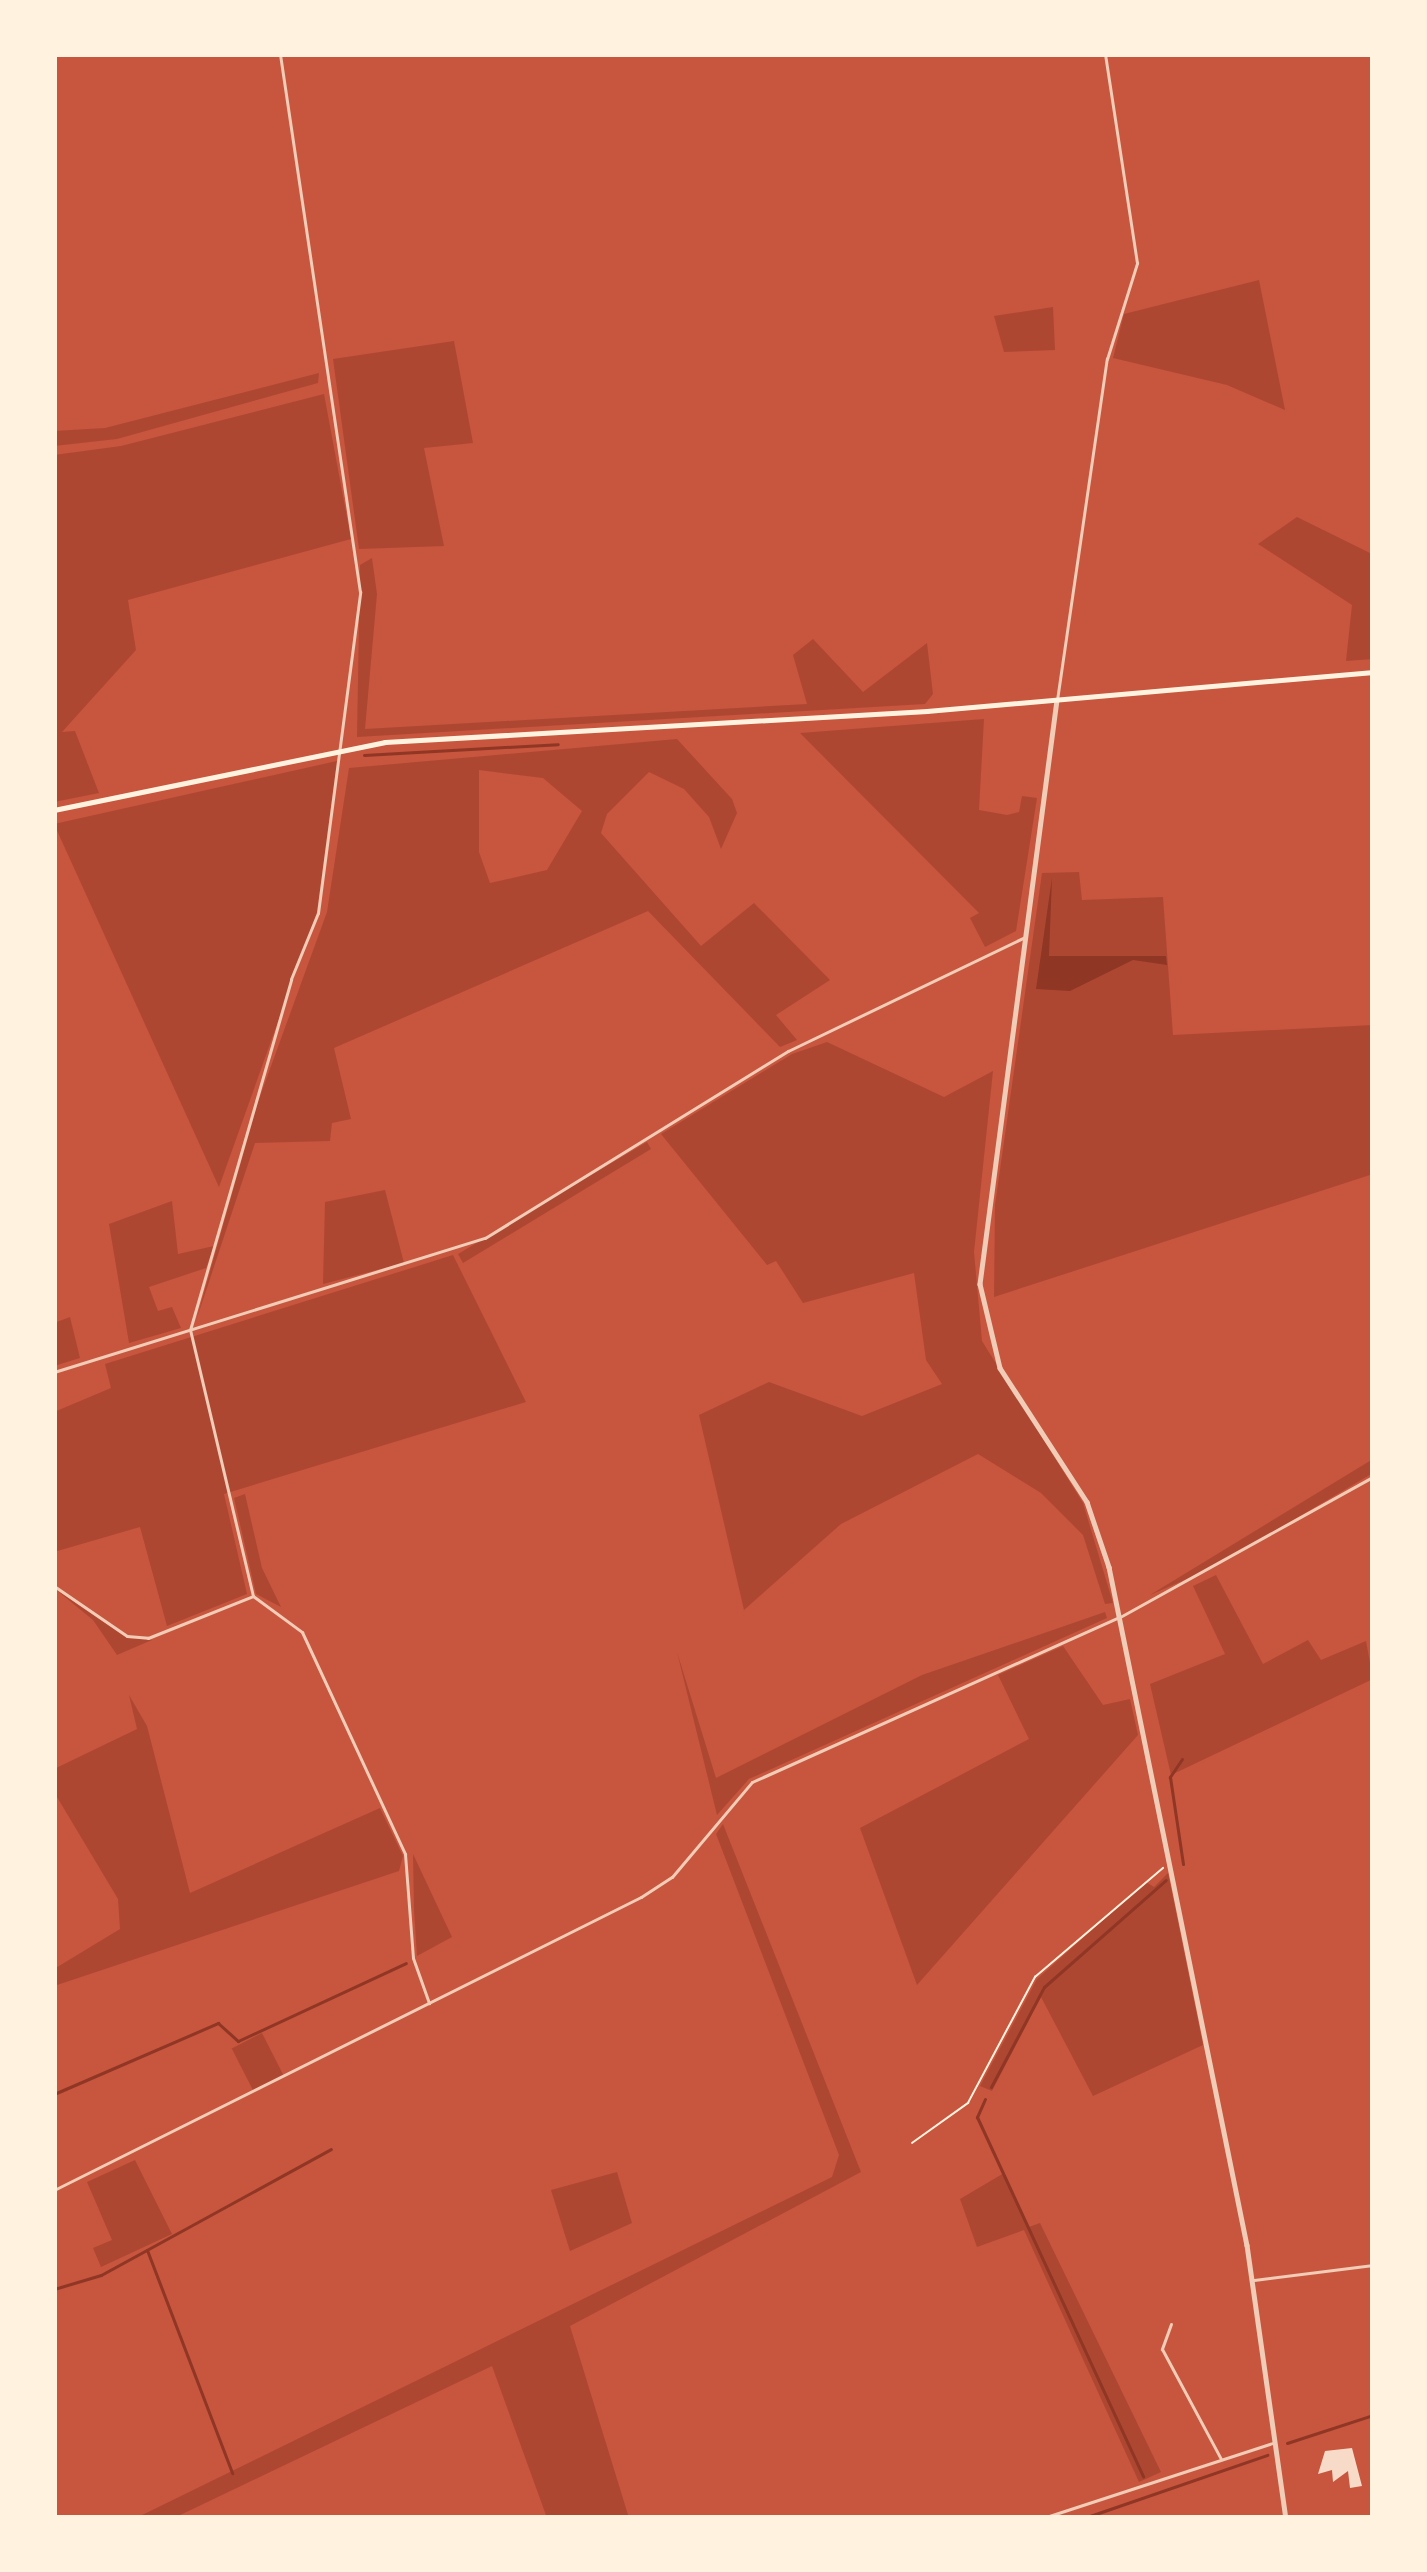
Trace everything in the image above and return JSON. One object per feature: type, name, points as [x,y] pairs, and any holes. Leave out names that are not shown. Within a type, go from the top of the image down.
[{"type":"main road","points":[[54,810],[345,747],[1057,700],[1373,672]]},
{"type":"street","points":[[280,54],[360,592],[345,747],[318,913],[291,979],[190,1330],[254,1596],[279,1610],[319,1657],[405,1854],[413,1958],[430,2005]]},
{"type":"street","points":[[1105,54],[1137,263],[1107,359],[1057,700],[980,1252],[984,1315],[1000,1368],[1087,1502],[1120,1617],[1252,2280],[1286,2518]]},
{"type":"street","points":[[54,1372],[485,1238],[788,1051],[1023,938]]},
{"type":"street","points":[[54,2190],[430,2005],[672,1877],[752,1782],[1120,1617],[1373,1477]]},
{"type":"street","points":[[54,1586],[127,1636],[148,1638],[254,1596]]},
{"type":"street","points":[[1252,2280],[1373,2265]]},
{"type":"street","points":[[1171,2324],[1162,2349],[1221,2460]]},
{"type":"street","points":[[1043,2518],[1275,2443]]},
{"type":"path","points":[[912,2143],[968,2103],[1035,1977],[1172,1866]]},
{"type":"shaded area","points":[[1259,280],[1285,410],[1227,385],[1113,358],[1124,314]]},
{"type":"shaded area","points":[[1053,307],[1055,350],[1004,352],[994,316]]},
{"type":"shaded area","points":[[454,341],[473,443],[424,448],[444,546],[359,549],[333,359]]},
{"type":"shaded area","points":[[319,373],[318,383],[117,439],[54,446],[54,431],[105,428]]},
{"type":"shaded area","points":[[324,394],[351,539],[128,600],[136,650],[62,732],[75,731],[99,793],[54,802],[54,455],[121,446]]},
{"type":"shaded area","points":[[1297,517],[1370,553],[1373,659],[1346,661],[1352,605],[1258,544]]},
{"type":"shaded area","points":[[372,558],[377,594],[365,729],[807,704],[793,655],[813,639],[863,692],[927,643],[933,694],[925,704],[357,737],[360,565]]},
{"type":"shaded area","points":[[984,719],[979,810],[1007,815],[1019,812],[1022,796],[1037,798],[1016,931],[985,947],[970,918],[979,913],[800,733]]},
{"type":"shaded area","points":[[677,739],[732,799],[737,813],[721,849],[709,817],[684,789],[649,772],[607,814],[601,833],[701,946],[754,903],[830,980],[776,1015],[797,1040],[780,1047],[648,911],[334,1048],[351,1119],[332,1123],[330,1141],[255,1143],[196,1321],[258,1102],[327,912],[349,768]],"holes":[[[479,770],[543,778],[582,811],[547,870],[490,883],[479,852]]]},
{"type":"shaded area","points":[[337,761],[317,912],[219,1187],[54,824]]},
{"type":"shaded area","points":[[1079,872],[1082,900],[1163,897],[1173,1035],[1373,1025],[1373,1174],[994,1297],[995,1205],[1042,873]]},
{"type":"shaded area","points":[[1052,878],[1049,956],[1166,956],[1167,965],[1133,960],[1070,991],[1036,989]]},
{"type":"shaded area","points":[[827,1042],[944,1097],[993,1071],[974,1252],[982,1341],[1083,1503],[1113,1603],[1105,1604],[1083,1535],[1041,1493],[978,1454],[841,1524],[744,1610],[699,1415],[769,1382],[862,1416],[942,1384],[926,1360],[914,1273],[803,1303],[776,1261],[767,1265],[661,1134],[792,1054]]},
{"type":"shaded area","points":[[647,1142],[651,1149],[463,1263],[458,1254]]},
{"type":"shaded area","points":[[385,1190],[404,1263],[323,1284],[325,1202]]},
{"type":"shaded area","points":[[172,1201],[178,1254],[214,1246],[206,1268],[149,1287],[158,1311],[172,1307],[181,1328],[129,1343],[109,1224]]},
{"type":"shaded area","points":[[453,1255],[526,1402],[224,1494],[247,1594],[167,1626],[140,1527],[54,1552],[54,1412],[111,1388],[105,1364]]},
{"type":"shaded area","points":[[70,1317],[80,1358],[54,1366],[54,1323]]},
{"type":"shaded area","points":[[1373,1459],[1373,1473],[1212,1568],[1150,1595]]},
{"type":"shaded area","points":[[245,1494],[262,1568],[281,1607],[256,1594],[234,1498]]},
{"type":"shaded area","points":[[1216,1575],[1263,1664],[1308,1640],[1321,1660],[1366,1641],[1373,1679],[1171,1775],[1150,1684],[1225,1654],[1193,1586]]},
{"type":"shaded area","points":[[54,1588],[127,1638],[152,1640],[117,1655],[93,1620]]},
{"type":"shaded area","points":[[1105,1612],[1107,1618],[749,1779],[717,1815],[677,1652],[716,1778],[922,1675]]},
{"type":"shaded area","points":[[1063,1646],[1103,1705],[1130,1699],[1138,1735],[917,1985],[860,1828],[1029,1739],[998,1675]]},
{"type":"shaded area","points":[[129,1695],[147,1726],[190,1893],[380,1808],[403,1856],[399,1871],[54,1986],[54,1969],[120,1929],[118,1899],[54,1792],[54,1769],[137,1729]]},
{"type":"shaded area","points":[[723,1824],[861,2172],[570,2326],[629,2518],[547,2518],[492,2366],[174,2518],[136,2518],[832,2177],[839,2155],[716,1834]]},
{"type":"shaded area","points":[[413,1854],[452,1937],[417,1956],[414,1910]]},
{"type":"shaded area","points":[[1168,1873],[1203,2045],[1093,2096],[1041,1997],[992,2091],[980,2086],[1037,1979],[1146,1882],[1154,1887]]},
{"type":"shaded area","points":[[262,2033],[283,2075],[253,2090],[232,2048]]},
{"type":"shaded area","points":[[135,2160],[172,2234],[101,2267],[93,2248],[112,2240],[87,2182]]},
{"type":"shaded area","points":[[617,2172],[632,2223],[570,2251],[551,2190]]},
{"type":"shaded area","points":[[1004,2173],[1029,2227],[1040,2223],[1161,2472],[1139,2482],[1024,2230],[977,2247],[960,2199]]},
{"type":"building","points":[[1352,2448],[1362,2486],[1350,2488],[1348,2471],[1333,2482],[1332,2470],[1318,2474],[1325,2451]]},
{"type":"waterway","points":[[364,755],[558,744]]},
{"type":"waterway","points":[[1182,1759],[1170,1777],[1183,1864]]},
{"type":"waterway","points":[[991,2087],[1044,1987],[1166,1880]]},
{"type":"waterway","points":[[54,2094],[218,2023],[238,2041],[406,1963]]},
{"type":"waterway","points":[[985,2099],[977,2117],[1143,2476]]},
{"type":"waterway","points":[[54,2289],[101,2275],[331,2149]]},
{"type":"waterway","points":[[147,2250],[232,2473]]},
{"type":"waterway","points":[[1287,2443],[1373,2415]]},
{"type":"waterway","points":[[1084,2518],[1267,2455]]}]
